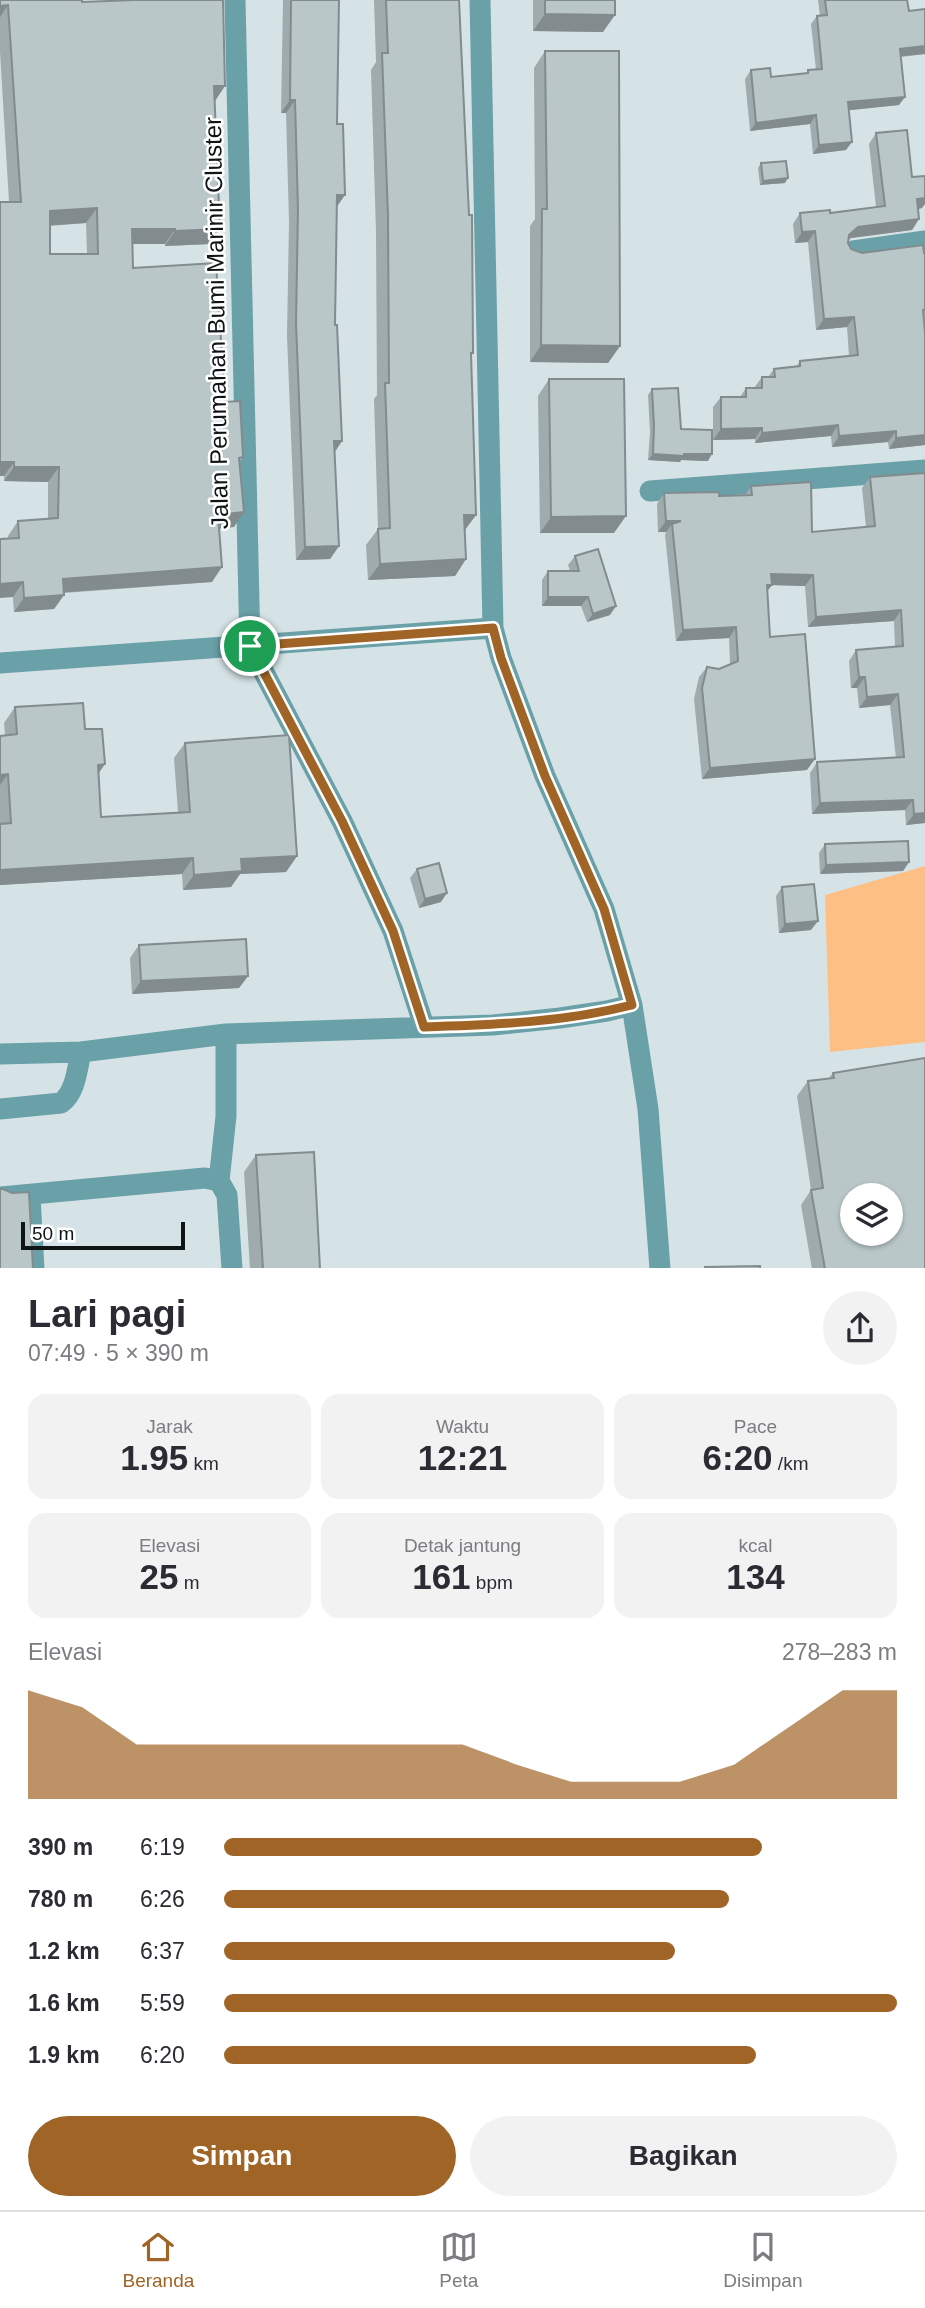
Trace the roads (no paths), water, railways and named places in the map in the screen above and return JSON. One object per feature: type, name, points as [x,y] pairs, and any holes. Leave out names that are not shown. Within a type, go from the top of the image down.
[{"type":"street","name":"Jalan Perumahan Bumi Marinir Cluster","points":[[235,0],[250,646],[342,821],[393,931],[424,1027]]},
{"type":"street","points":[[480,0],[493,628],[501,658],[545,776],[604,909],[632,1005],[648,1109],[660,1268]]},
{"type":"street","points":[[853,251],[925,241]]},
{"type":"street","points":[[650,491],[925,470]]},
{"type":"street","points":[[0,663],[493,628]]},
{"type":"street","points":[[0,1054],[82,1052],[226,1034],[493,1025],[607,1012],[632,1005]]},
{"type":"street","points":[[226,1034],[226,1116],[219,1181],[227,1195],[232,1268]]},
{"type":"street","points":[[0,1109],[61,1103],[68,1099],[82,1052]]},
{"type":"street","points":[[0,1197],[205,1178],[219,1181]]},
{"type":"street","points":[[30,1195],[34,1268]]}]
